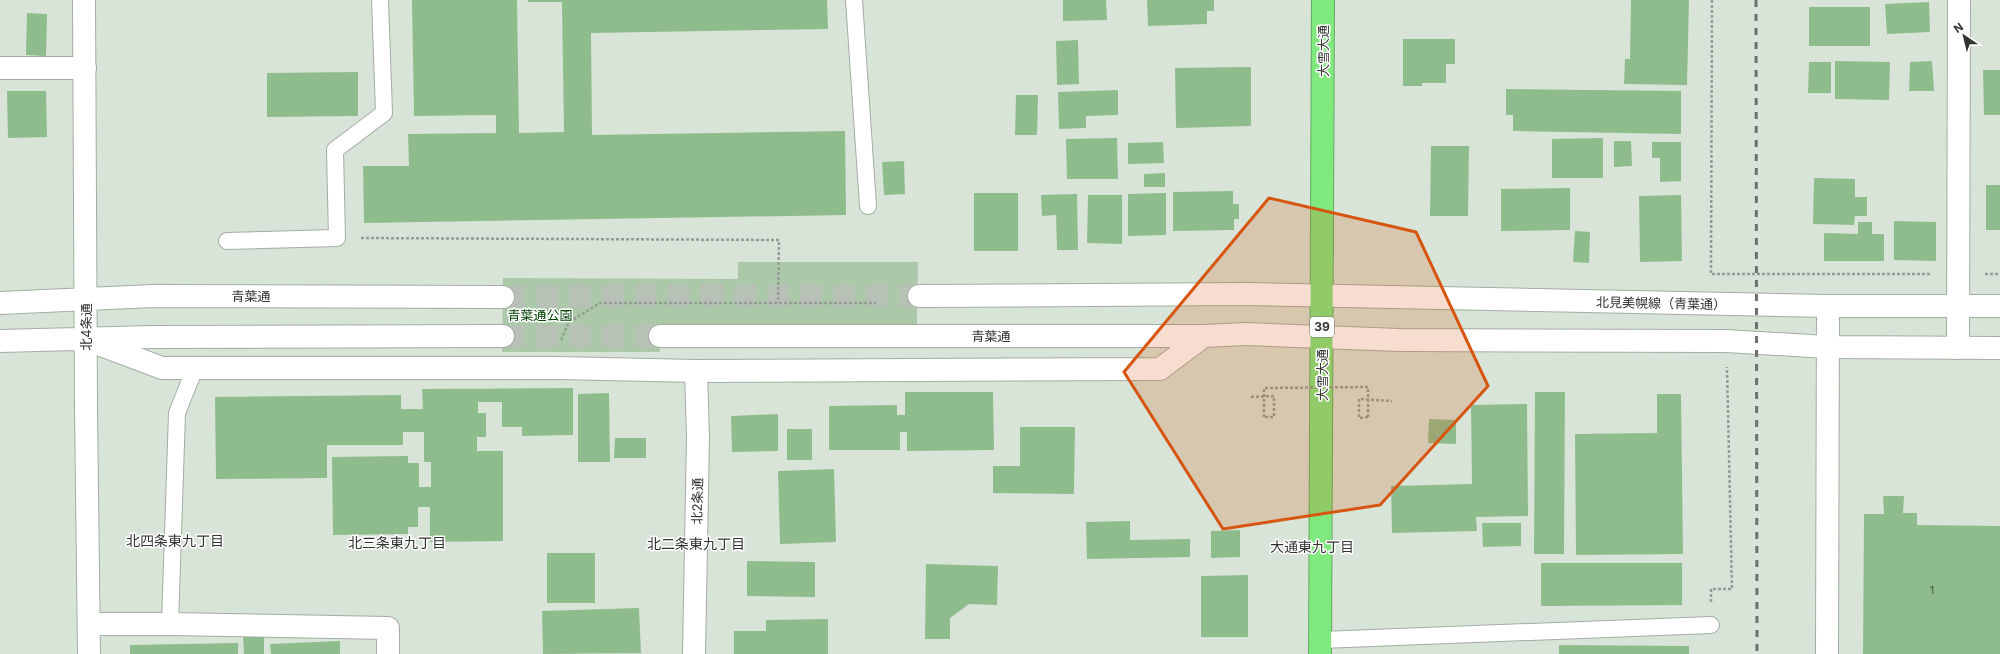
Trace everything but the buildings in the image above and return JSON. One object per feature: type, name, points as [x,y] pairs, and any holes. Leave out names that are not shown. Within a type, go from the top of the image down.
[{"type":"highway","name":"大雪大通","points":[[1320,647],[1323,0]]},
{"type":"street","name":"北4条通","points":[[84,0],[89,654]]},
{"type":"street","points":[[1958,348],[1959,0]]},
{"type":"street","points":[[0,68],[85,68]]},
{"type":"street","points":[[919,296],[1322,294]]},
{"type":"street","name":"北見美幌線（青葉通）","points":[[1322,294],[1409,298],[1828,306],[2000,306]]},
{"type":"street","name":"青葉通","points":[[0,302],[153,296],[503,297]]},
{"type":"street","points":[[1827,654],[1828,306]]},
{"type":"street","name":"青葉通","points":[[660,336],[1204,336],[1246,334],[1322,336]]},
{"type":"street","points":[[0,341],[152,337],[503,336]]},
{"type":"street","points":[[86,339],[162,368],[558,368],[696,371],[1160,369],[1204,336]]},
{"type":"street","points":[[1322,336],[1399,340],[1726,342],[1828,347],[2000,348]]},
{"type":"street","name":"北2条通","points":[[694,654],[698,437],[696,371]]},
{"type":"street","points":[[89,624],[388,628],[388,654]]},
{"type":"lane","points":[[227,241],[337,238],[335,150],[384,113],[380,0]]},
{"type":"lane","points":[[854,0],[868,206]]},
{"type":"lane","points":[[170,624],[177,414],[195,368]]},
{"type":"lane","points":[[1320,647],[1711,625]]},
{"type":"path","points":[[1712,0],[1711,274],[2000,274]]},
{"type":"path","points":[[337,238],[779,240],[778,303]]},
{"type":"path","points":[[1711,625],[1711,589],[1732,589],[1726,342]]},
{"type":"path","points":[[1251,397],[1274,396],[1274,417],[1264,417],[1264,388],[1368,387],[1368,418],[1359,418],[1359,398],[1392,401]]},
{"type":"highlighted area","points":[[1269,198],[1416,232],[1488,386],[1380,505],[1223,529],[1124,372]]},
{"type":"green space","name":"青葉通公園","points":[[738,262],[918,262],[917,324],[660,324],[660,352],[502,352],[503,278],[738,279]]},
{"type":"tunnel","points":[[503,297],[704,295],[919,296]]},
{"type":"tunnel","points":[[503,336],[660,336]]},
{"type":"railway","points":[[1756,0],[1757,654]]},
{"type":"district","name":"北四条東九丁目","points":[[175,541]]},
{"type":"district","name":"北三条東九丁目","points":[[397,543]]},
{"type":"district","name":"北二条東九丁目","points":[[696,544]]},
{"type":"district","name":"大通東九丁目","points":[[1312,547]]}]
